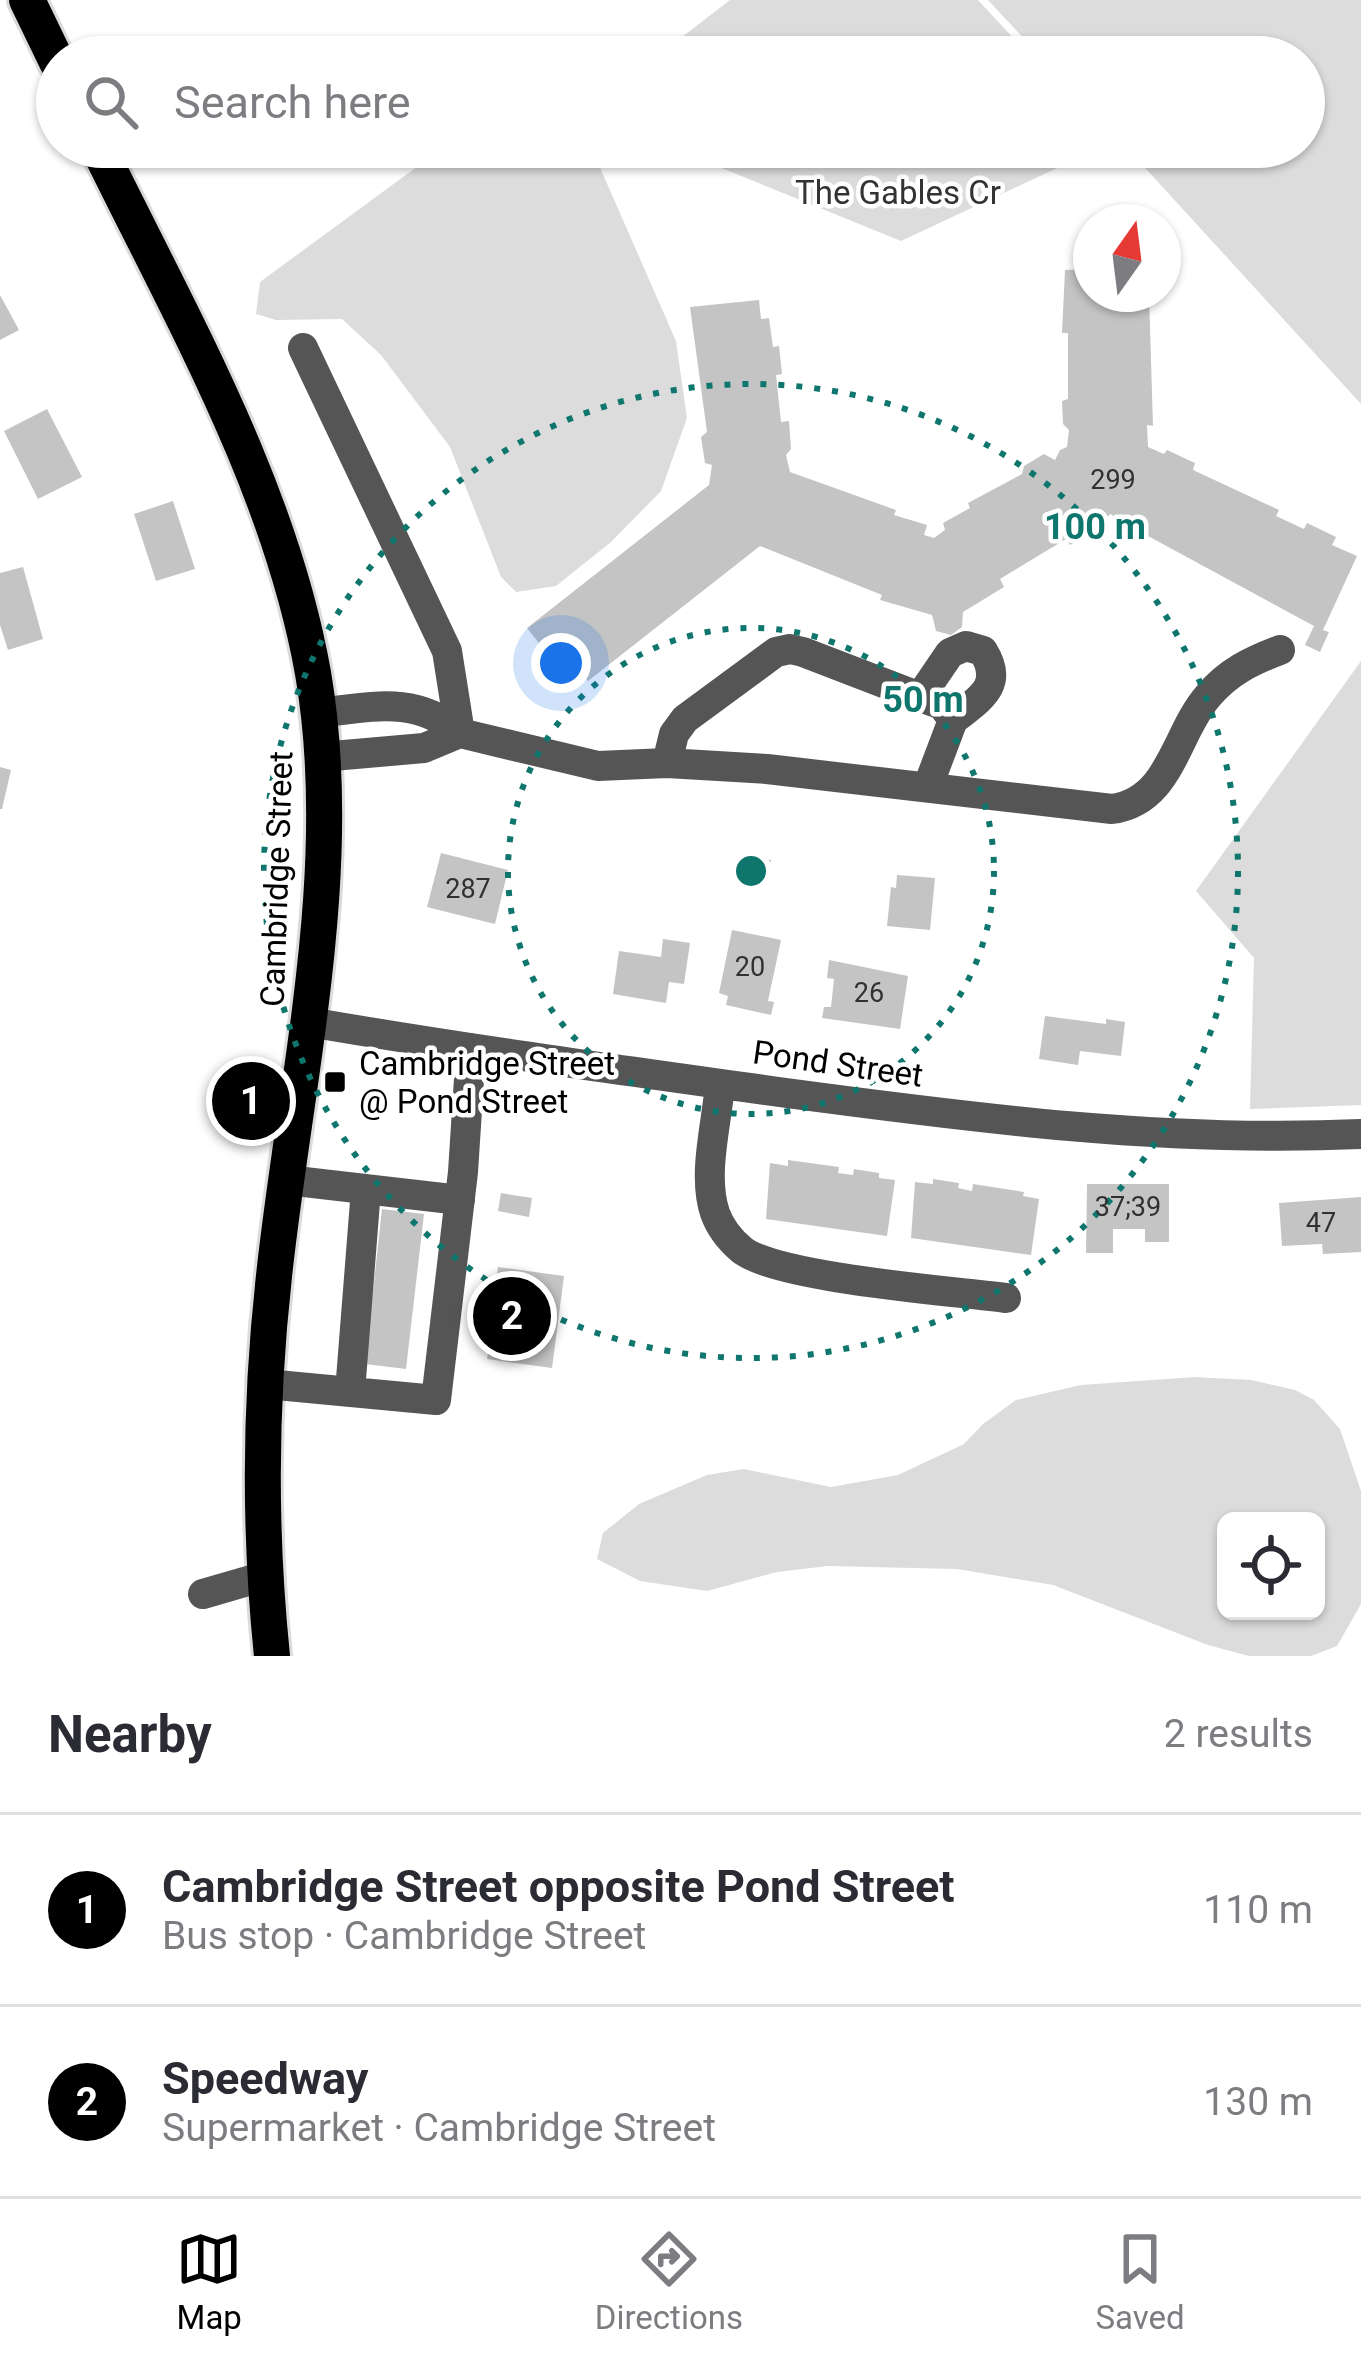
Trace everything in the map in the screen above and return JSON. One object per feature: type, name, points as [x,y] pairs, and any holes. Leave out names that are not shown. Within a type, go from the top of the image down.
[{"type":"highway","points":[[32,2],[46,36]]},
{"type":"highway","name":"Cambridge Street","points":[[108,168],[224,409],[275,532],[306,639],[318,713],[321,860],[310,1022],[274,1278],[262,1450],[272,1656]]},
{"type":"street","points":[[303,347],[448,651],[460,733]]},
{"type":"street","points":[[920,697],[950,653],[966,646],[983,651],[993,667],[992,681],[983,695],[953,720],[928,786]]},
{"type":"street","points":[[668,763],[674,734],[685,719],[783,650],[803,652],[942,705],[953,720]]},
{"type":"street","points":[[318,713],[388,705],[419,708],[441,716],[460,733],[585,764],[668,763],[928,786],[1093,810],[1129,806],[1155,788],[1203,701],[1220,682],[1242,665],[1280,650]]},
{"type":"street","points":[[321,757],[424,748],[460,733]]},
{"type":"street","name":"Pond Street","points":[[310,1022],[947,1114],[1146,1134],[1254,1138],[1361,1134]]},
{"type":"street","points":[[266,1384],[436,1400],[460,1200],[471,1048]]},
{"type":"street","points":[[721,1084],[711,1183],[714,1209],[723,1230],[745,1252],[796,1270],[1006,1298]]},
{"type":"street","points":[[287,1180],[460,1200]]},
{"type":"street","points":[[350,1392],[366,1189]]},
{"type":"street","points":[[203,1594],[265,1576]]},
{"type":"green space","points":[[730,0],[978,0],[1011,36],[683,36]]},
{"type":"green space","points":[[988,0],[1361,0],[1361,404],[1145,168],[1325,168],[1325,36],[1021,36]]},
{"type":"green space","points":[[415,168],[600,168],[676,341],[687,418],[661,491],[611,542],[556,586],[516,592],[501,577],[450,447],[381,355],[342,319],[276,320],[256,314],[260,282]]},
{"type":"green space","name":"The Gables Cr","points":[[722,168],[1057,168],[901,241]]},
{"type":"green space","points":[[1361,661],[1361,1105],[1250,1109],[1254,958],[1196,891]]},
{"type":"green space","points":[[1195,1377],[1251,1380],[1295,1390],[1314,1400],[1340,1429],[1361,1491],[1361,1604],[1337,1646],[1311,1656],[1249,1656],[1208,1645],[1053,1585],[957,1569],[828,1566],[777,1572],[707,1591],[640,1581],[597,1559],[603,1533],[639,1504],[707,1475],[744,1469],[831,1487],[898,1475],[964,1444],[1016,1400],[1081,1385]]},
{"type":"building","points":[[1065,270],[1073,270],[1073,312],[1150,312],[1153,426],[1147,425],[1148,447],[1195,463],[1193,470],[1279,510],[1276,516],[1304,529],[1307,523],[1336,537],[1332,545],[1357,556],[1323,630],[1329,632],[1320,652],[1305,645],[1314,626],[1148,536],[1141,542],[1111,514],[1096,523],[1099,528],[1070,545],[1066,539],[1000,579],[1004,587],[963,612],[962,627],[951,635],[936,631],[932,615],[880,600],[882,595],[760,546],[588,681],[582,674],[570,683],[527,628],[709,485],[712,465],[705,463],[701,437],[707,432],[690,307],[759,300],[761,319],[769,318],[773,347],[779,346],[782,374],[776,375],[781,422],[789,421],[791,449],[786,455],[790,472],[896,510],[894,515],[927,525],[924,535],[934,538],[945,530],[943,523],[970,508],[968,503],[1022,474],[1024,466],[1044,454],[1055,460],[1067,447],[1069,430],[1063,424],[1062,401],[1068,399],[1068,333],[1062,333]]},
{"type":"building","points":[[0,295],[19,330],[0,340]]},
{"type":"building","points":[[47,409],[82,477],[38,499],[4,431]]},
{"type":"building","points":[[173,501],[195,569],[156,581],[134,514]]},
{"type":"building","points":[[23,567],[43,639],[8,650],[0,625],[0,573]]},
{"type":"building","points":[[0,767],[11,770],[2,809],[0,809]]},
{"type":"building","points":[[441,853],[508,870],[495,924],[427,907]]},
{"type":"building","points":[[746,855],[771,860],[768,873],[744,869]]},
{"type":"building","points":[[897,875],[935,878],[930,930],[887,926]]},
{"type":"building","points":[[732,930],[781,940],[768,1001],[774,1002],[771,1015],[726,1005],[728,996],[719,993]]},
{"type":"building","points":[[663,939],[690,943],[684,984],[669,982],[666,1003],[613,994],[619,951],[661,957]]},
{"type":"building","points":[[829,960],[908,976],[900,1029],[822,1018],[824,1007],[831,1007],[834,979],[827,978]]},
{"type":"building","points":[[1045,1016],[1125,1022],[1121,1056],[1080,1051],[1078,1065],[1039,1059]]},
{"type":"building","points":[[788,1160],[839,1167],[838,1173],[853,1175],[854,1169],[879,1173],[879,1178],[895,1180],[887,1236],[766,1219],[770,1163],[788,1166]]},
{"type":"building","points":[[933,1179],[959,1183],[958,1188],[972,1191],[973,1184],[1039,1199],[1031,1255],[911,1238],[915,1182],[933,1184]]},
{"type":"building","points":[[1087,1184],[1169,1184],[1169,1242],[1145,1242],[1145,1229],[1113,1229],[1113,1253],[1086,1253]]},
{"type":"building","points":[[501,1193],[532,1198],[529,1217],[498,1211]]},
{"type":"building","points":[[1361,1197],[1361,1252],[1323,1254],[1322,1244],[1282,1246],[1279,1203]]},
{"type":"building","points":[[382,1209],[424,1214],[406,1369],[365,1364]]},
{"type":"building","points":[[498,1267],[564,1276],[552,1368],[487,1359],[490,1340],[480,1338],[487,1287],[495,1288]]},
{"type":"place","name":"Cambridge Street @ Pond Street","points":[[335,1082]]},
{"type":"place","name":"Cambridge Street opposite Pond Street","points":[[251,1101]]},
{"type":"place","name":"Speedway","points":[[512,1316]]}]
